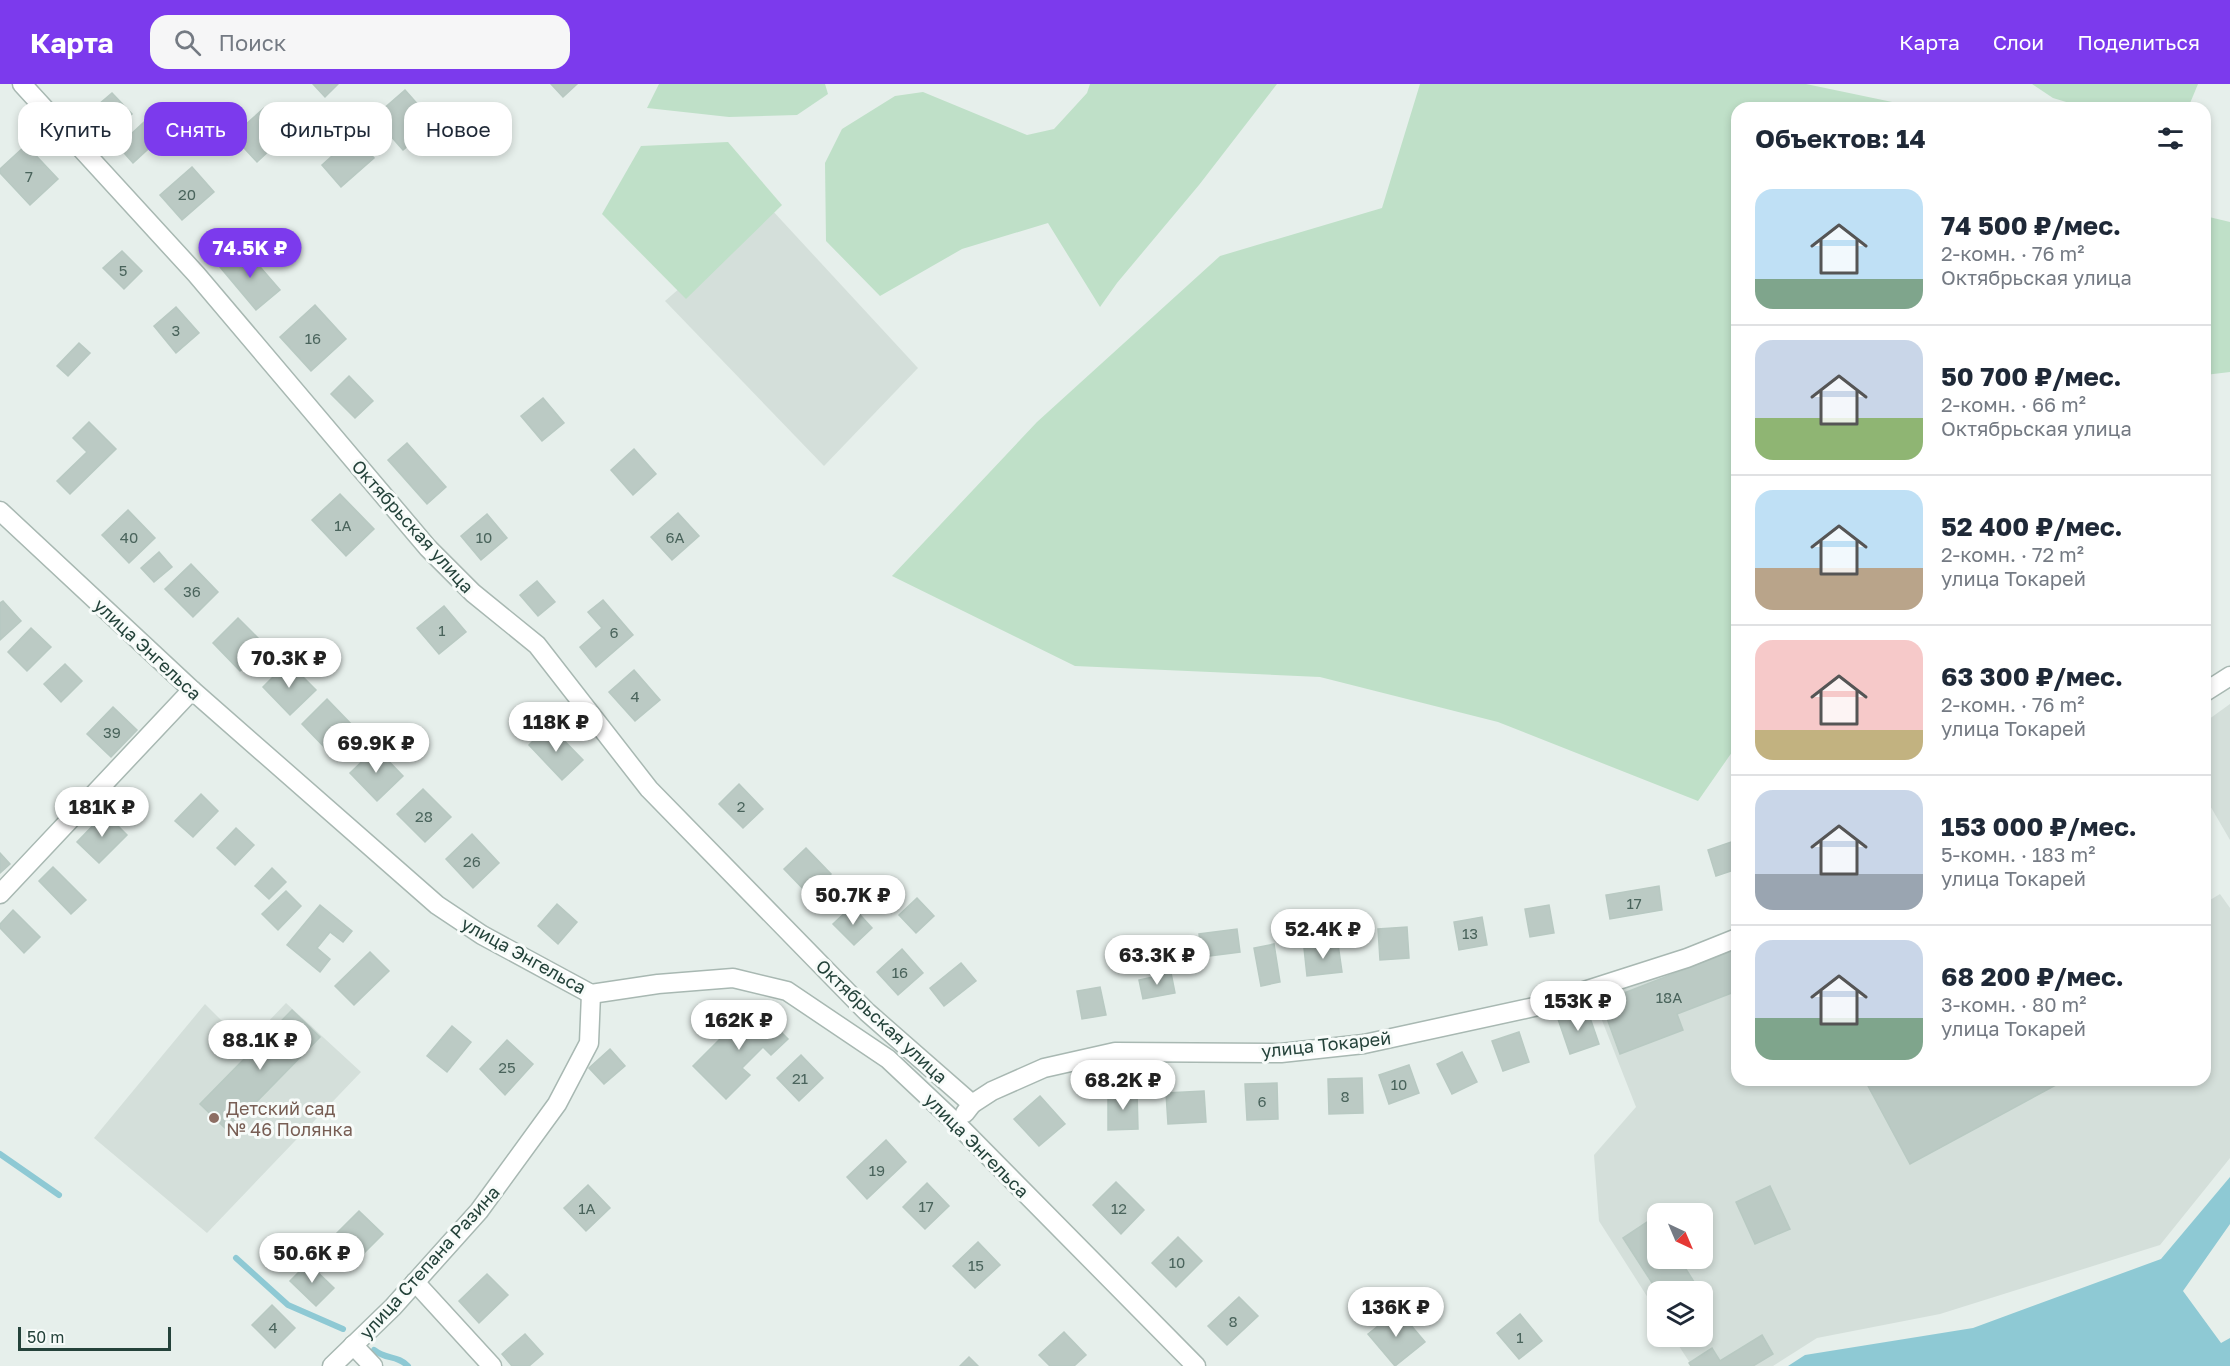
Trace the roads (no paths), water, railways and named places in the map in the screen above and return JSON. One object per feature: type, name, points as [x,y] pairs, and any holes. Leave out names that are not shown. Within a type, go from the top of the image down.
[{"type":"street","name":"Октябрьская улица","points":[[22,84],[196,274],[428,548],[473,593],[537,645],[648,789],[867,1012],[972,1104]]},
{"type":"street","name":"улица Энгельса","points":[[0,511],[192,690],[437,905],[483,935],[591,994],[658,984],[733,978],[787,991],[888,1059],[957,1124],[1196,1366]]},
{"type":"street","points":[[2211,688],[2230,676]]},
{"type":"street","points":[[0,894],[192,690]]},
{"type":"street","name":"улица Токарей","points":[[957,1124],[972,1104],[993,1091],[1044,1068],[1115,1052],[1281,1053],[1364,1044],[1534,1007],[1687,958],[1731,940]]},
{"type":"street","name":"улица Степана Разина","points":[[332,1366],[415,1282],[479,1211],[557,1104],[589,1043],[591,994]]},
{"type":"street","points":[[415,1282],[492,1366]]},
{"type":"street","points":[[353,1345],[373,1366]]},
{"type":"water","points":[[2230,1177],[2230,1224],[2183,1291],[2221,1343],[2230,1338],[2230,1366],[1788,1366],[1805,1355],[1973,1328],[2161,1259]]},
{"type":"waterway","points":[[0,1154],[59,1195]]},
{"type":"waterway","points":[[236,1258],[288,1305],[343,1329]]},
{"type":"waterway","points":[[374,1350],[400,1360],[408,1366]]},
{"type":"place","name":"Детский сад № 46 Полянка","points":[[214,1118]]}]
